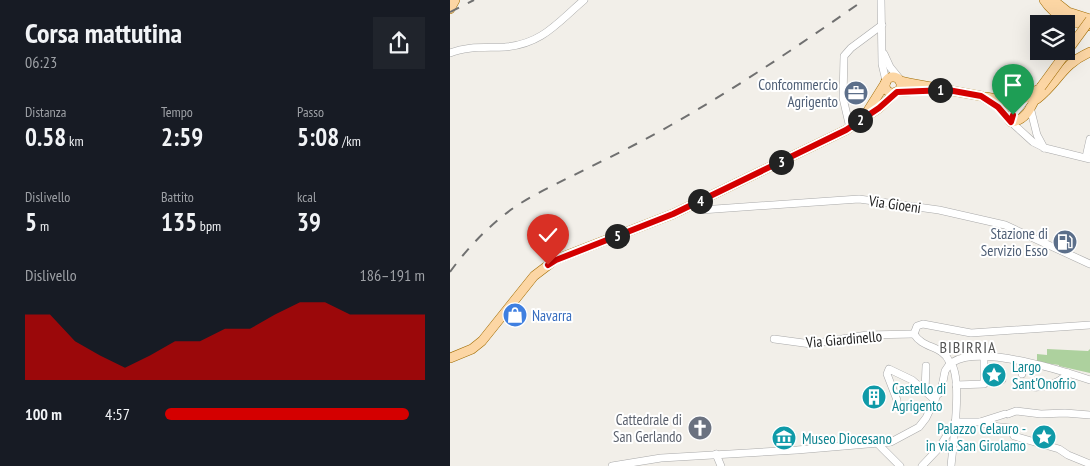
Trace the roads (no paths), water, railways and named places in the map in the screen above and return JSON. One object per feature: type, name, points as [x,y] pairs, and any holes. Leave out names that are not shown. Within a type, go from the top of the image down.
[{"type":"main road","points":[[450,9],[455,0]]},
{"type":"main road","points":[[1044,0],[1058,15],[1076,23],[1090,26]]},
{"type":"main road","points":[[1044,88],[1090,19],[1068,12],[1053,0]]},
{"type":"main road","points":[[981,96],[998,107],[1011,122],[1019,122],[1024,118],[1030,103],[1064,68],[1080,56],[1090,52]]},
{"type":"main road","points":[[859,121],[868,111],[886,82],[892,77],[948,90],[1030,103]]},
{"type":"main road","points":[[450,358],[472,349],[482,341],[528,283],[556,260],[673,214],[850,128],[879,108],[901,88],[900,80]]},
{"type":"main road","points":[[886,82],[886,87],[889,91],[896,92],[948,90]]},
{"type":"street","points":[[452,51],[523,44],[534,40],[543,36],[584,0]]},
{"type":"street","points":[[881,0],[882,64],[886,82]]},
{"type":"street","points":[[850,128],[843,98],[844,56],[851,48],[882,25]]},
{"type":"street","points":[[883,51],[890,67],[900,80]]},
{"type":"street","points":[[1030,103],[1037,135],[1045,148]]},
{"type":"street","points":[[1011,122],[1033,142],[1045,148],[1088,158],[1090,139]]},
{"type":"street","name":"Via Gioeni","points":[[691,205],[702,210],[859,199],[940,210],[1005,226],[1090,264]]},
{"type":"street","points":[[951,466],[956,385],[946,354],[923,343],[914,334],[915,327],[923,324],[971,333],[1090,325]]},
{"type":"street","name":"Via Giardinello","points":[[774,339],[811,344],[867,335],[914,334]]},
{"type":"street","points":[[956,385],[984,384],[984,356]]},
{"type":"street","points":[[612,466],[661,458],[891,442],[919,427],[926,418],[936,395],[941,392],[950,366],[964,358],[984,356],[1024,362],[1090,380]]},
{"type":"street","points":[[1022,374],[1024,362]]},
{"type":"street","points":[[925,391],[926,366]]},
{"type":"street","points":[[897,400],[887,374],[889,369],[912,380],[935,400]]},
{"type":"street","points":[[985,372],[1002,380]]},
{"type":"street","points":[[1033,386],[1044,386],[1063,379],[1068,373]]},
{"type":"street","points":[[955,422],[980,422],[1016,411],[1041,414],[1090,415]]},
{"type":"street","points":[[922,466],[939,448],[955,422]]},
{"type":"street","points":[[980,422],[991,426],[1010,428],[1014,436],[1059,449],[1068,456],[1090,464]]},
{"type":"street","points":[[878,444],[900,466]]},
{"type":"street","points":[[716,454],[721,466]]},
{"type":"railway","points":[[450,12],[474,0]]},
{"type":"railway","points":[[450,272],[482,235],[504,215],[520,204],[696,111],[769,65],[864,0]]},
{"type":"place","name":"Confcommercio Agrigento","points":[[856,93]]},
{"type":"place","name":"Stazione di Servizio Esso","points":[[1065,242]]},
{"type":"place","name":"Navarra","points":[[515,315]]},
{"type":"place","name":"Largo Sant'Onofrio","points":[[994,375]]},
{"type":"place","name":"Castello di Agrigento","points":[[874,397]]},
{"type":"place","name":"Cattedrale di San Gerlando","points":[[700,428]]},
{"type":"place","name":"Palazzo Celauro - in via San Girolamo","points":[[1044,437]]},
{"type":"place","name":"Museo Diocesano","points":[[784,438]]},
{"type":"district","name":"BIBIRRIA","points":[[968,347]]}]
